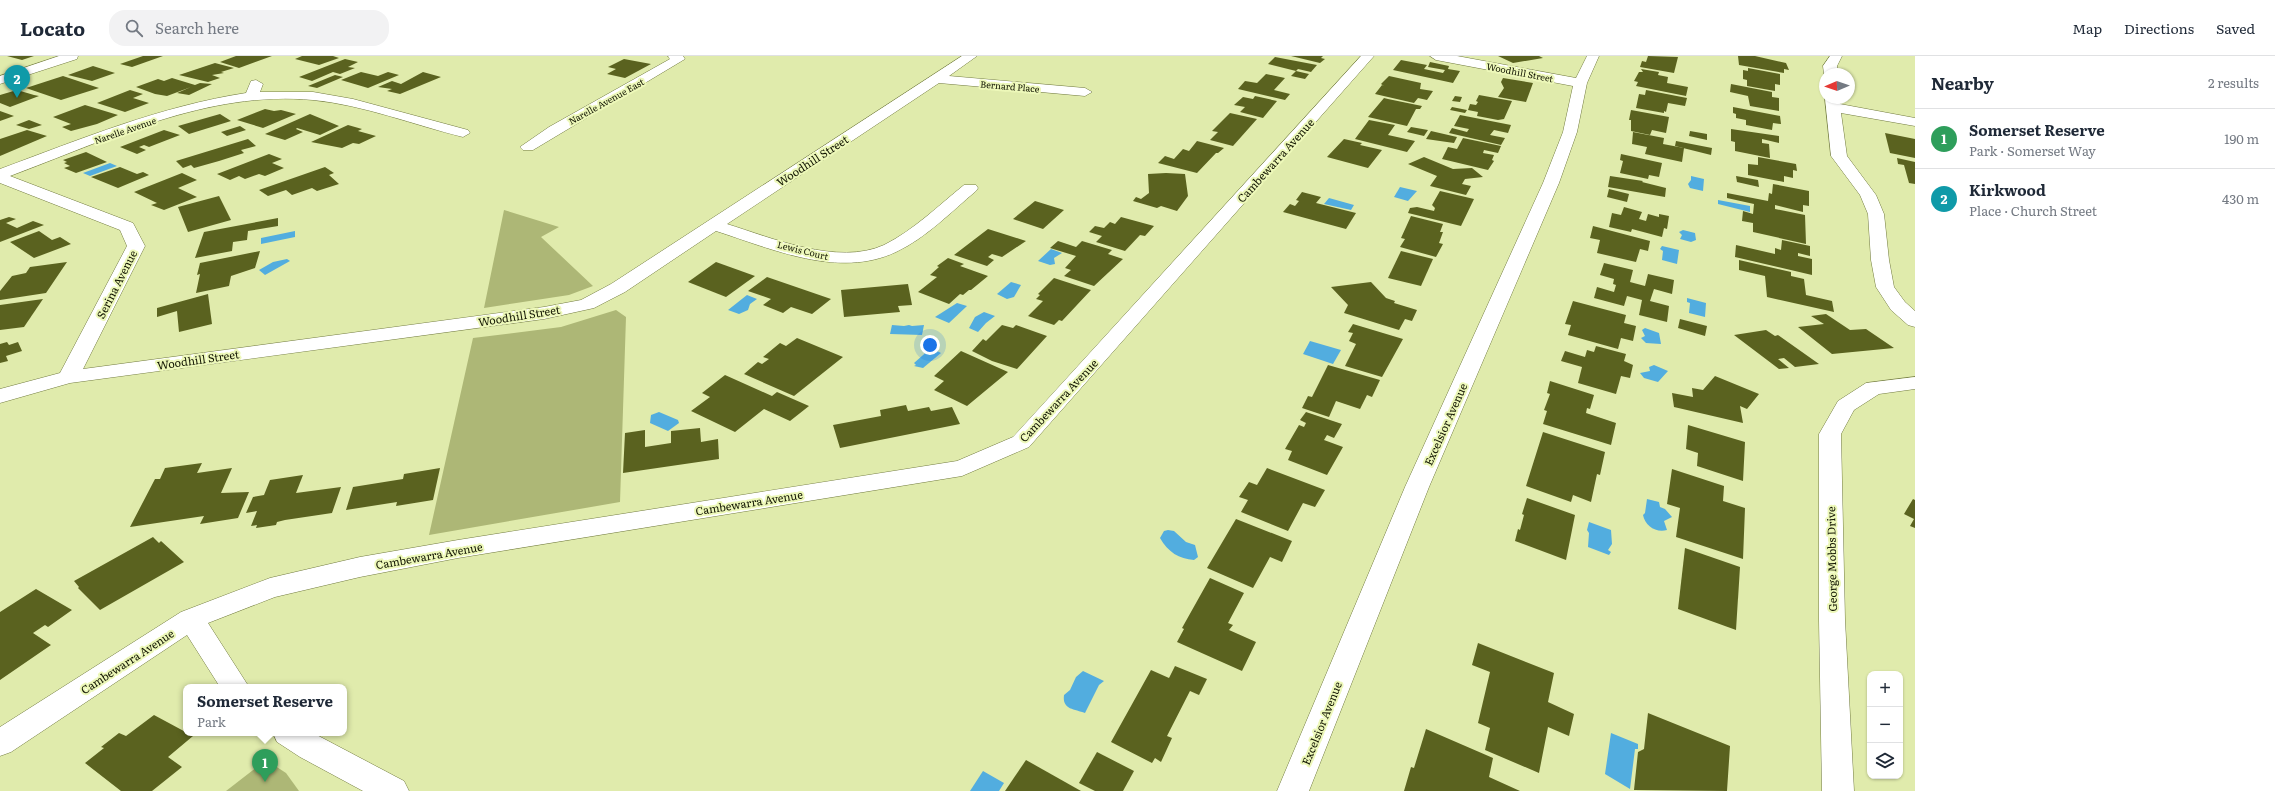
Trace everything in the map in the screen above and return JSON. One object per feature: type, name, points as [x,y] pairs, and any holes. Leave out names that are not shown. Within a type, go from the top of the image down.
[{"type":"street","points":[[0,80],[72,56]]},
{"type":"street","name":"Narelle Avenue East","points":[[528,148],[554,130],[679,59],[674,56]]},
{"type":"street","name":"Woodhill Street","points":[[0,396],[68,377],[491,320],[587,304],[618,288],[971,56]]},
{"type":"street","name":"Cambewarra Avenue","points":[[0,743],[192,619],[270,588],[360,567],[962,468],[1021,442],[1368,56]]},
{"type":"street","name":"Woodhill Street","points":[[1436,56],[1580,83]]},
{"type":"street","name":"Excelsior Avenue","points":[[1293,791],[1417,487],[1551,183],[1570,132],[1580,83],[1593,56]]},
{"type":"street","points":[[1830,68],[1836,56]]},
{"type":"street","name":"Bernard Place","points":[[936,79],[1085,92]]},
{"type":"street","name":"Narelle Avenue","points":[[0,175],[144,122],[254,90],[313,96],[346,102],[463,133]]},
{"type":"street","points":[[1833,104],[1840,156],[1868,195],[1876,214],[1880,260],[1886,287],[1898,306],[1915,320]]},
{"type":"street","points":[[1841,104],[1915,122]]},
{"type":"street","name":"Serina Avenue","points":[[0,175],[127,227],[136,246],[68,377]]},
{"type":"street","name":"Lewis Court","points":[[714,225],[819,256],[839,258],[860,257],[888,249],[927,223],[970,188]]},
{"type":"street","name":"George Mobbs Drive","points":[[1838,791],[1832,620],[1830,434],[1846,406],[1873,388],[1915,383]]},
{"type":"street","points":[[192,619],[231,684]]},
{"type":"street","points":[[293,736],[311,748],[393,791]]},
{"type":"green space","points":[[504,210],[559,227],[541,237],[593,286],[569,295],[484,308]]},
{"type":"green space","points":[[616,310],[626,317],[620,502],[429,535],[473,338],[561,327]]},
{"type":"green space","points":[[266,760],[286,773],[299,791],[226,791]]},
{"type":"water","points":[[110,163],[117,166],[90,176],[83,173]]},
{"type":"water","points":[[1691,176],[1704,179],[1703,191],[1690,188],[1688,184],[1691,180]]},
{"type":"water","points":[[1400,187],[1417,191],[1408,201],[1394,197]]},
{"type":"water","points":[[1329,198],[1354,205],[1351,210],[1324,204]]},
{"type":"water","points":[[1718,200],[1750,206],[1750,212],[1718,204]]},
{"type":"water","points":[[1683,230],[1695,233],[1696,240],[1691,242],[1680,239],[1682,235],[1679,232]]},
{"type":"water","points":[[295,231],[295,237],[261,244],[261,238]]},
{"type":"water","points":[[1662,246],[1679,250],[1677,264],[1662,260],[1663,251],[1660,249]]},
{"type":"water","points":[[1051,249],[1062,253],[1054,258],[1055,264],[1050,265],[1038,261]]},
{"type":"water","points":[[287,259],[290,261],[265,275],[259,270],[273,262]]},
{"type":"water","points":[[1011,282],[1021,285],[1014,297],[1007,299],[997,294]]},
{"type":"water","points":[[747,295],[757,299],[750,304],[748,310],[739,314],[728,310]]},
{"type":"water","points":[[1687,298],[1706,303],[1705,317],[1689,313],[1690,303],[1687,302]]},
{"type":"water","points":[[957,303],[967,306],[949,323],[935,317]]},
{"type":"water","points":[[984,312],[995,316],[978,332],[969,328],[975,317]]},
{"type":"water","points":[[892,325],[924,325],[922,335],[890,334]]},
{"type":"water","points":[[1645,328],[1659,333],[1661,344],[1646,343],[1641,338],[1645,336],[1642,330]]},
{"type":"water","points":[[1310,341],[1341,350],[1333,364],[1303,354]]},
{"type":"water","points":[[931,348],[941,353],[923,368],[914,366],[916,365],[914,363]]},
{"type":"water","points":[[1654,365],[1668,371],[1658,382],[1644,378],[1640,373],[1650,371],[1649,367]]},
{"type":"water","points":[[659,412],[678,420],[679,423],[668,431],[650,423],[651,415]]},
{"type":"water","points":[[1647,499],[1659,502],[1660,507],[1665,509],[1672,517],[1664,521],[1667,530],[1663,531],[1652,528],[1644,519],[1643,515],[1645,513]]},
{"type":"water","points":[[1589,522],[1611,530],[1612,544],[1608,550],[1611,552],[1609,555],[1588,547],[1589,533],[1587,530]]},
{"type":"water","points":[[1164,531],[1174,531],[1186,542],[1195,545],[1198,557],[1194,560],[1183,558],[1170,551],[1160,538]]},
{"type":"water","points":[[1083,671],[1104,681],[1099,685],[1085,713],[1070,708],[1065,704],[1064,700],[1064,695],[1070,690],[1076,677]]},
{"type":"water","points":[[1611,733],[1638,744],[1638,749],[1635,749],[1630,789],[1605,774]]},
{"type":"water","points":[[983,771],[1004,783],[999,791],[970,791]]},
{"type":"building","points":[[7,56],[34,56],[22,60]]},
{"type":"building","points":[[143,56],[163,56],[132,67],[120,64]]},
{"type":"building","points":[[236,56],[272,56],[239,68],[220,62]]},
{"type":"building","points":[[302,56],[333,56],[339,58],[319,65],[295,59]]},
{"type":"building","points":[[1291,56],[1323,56],[1321,58],[1325,59],[1320,63]]},
{"type":"building","points":[[1498,56],[1539,56],[1543,58],[1513,63]]},
{"type":"building","points":[[1648,56],[1678,57],[1674,73],[1640,67],[1642,61],[1646,62]]},
{"type":"building","points":[[1738,56],[1755,56],[1786,63],[1789,70],[1784,69],[1784,73],[1739,65]]},
{"type":"building","points":[[1275,57],[1317,65],[1311,72],[1298,69],[1296,71],[1268,64]]},
{"type":"building","points":[[345,59],[358,62],[348,67],[355,68],[340,74],[333,72],[312,81],[299,77]]},
{"type":"building","points":[[624,59],[651,64],[625,78],[607,74],[616,69],[608,67]]},
{"type":"building","points":[[1401,60],[1427,65],[1424,69],[1443,73],[1445,70],[1428,67],[1430,62],[1449,66],[1448,69],[1460,71],[1453,83],[1393,70]]},
{"type":"building","points":[[215,63],[234,68],[221,72],[224,73],[212,75],[220,78],[208,82],[179,75]]},
{"type":"building","points":[[93,66],[115,73],[92,81],[68,75]]},
{"type":"building","points":[[1748,68],[1780,74],[1780,85],[1775,84],[1775,91],[1747,86],[1747,80],[1743,79],[1743,70],[1748,71]]},
{"type":"building","points":[[1641,69],[1659,72],[1658,75],[1668,77],[1667,83],[1688,87],[1686,96],[1636,86],[1638,82],[1634,81],[1639,72],[1643,72]]},
{"type":"building","points":[[1296,71],[1309,74],[1305,79],[1291,76]]},
{"type":"building","points":[[361,72],[378,76],[388,72],[399,75],[368,88],[341,80]]},
{"type":"building","points":[[423,72],[441,77],[400,94],[387,91],[392,89],[378,87],[392,81],[401,84]]},
{"type":"building","points":[[1266,74],[1285,78],[1274,90],[1290,94],[1285,100],[1238,89],[1245,81],[1257,83]]},
{"type":"building","points":[[335,75],[343,77],[317,88],[308,86]]},
{"type":"building","points":[[63,76],[99,88],[61,100],[26,88]]},
{"type":"building","points":[[1389,76],[1421,83],[1420,89],[1433,91],[1427,100],[1418,98],[1414,103],[1375,94],[1382,85],[1384,86],[1381,84]]},
{"type":"building","points":[[172,78],[195,85],[200,83],[212,84],[189,95],[177,93],[191,87],[167,96],[155,94],[136,87],[158,79],[164,81]]},
{"type":"building","points":[[1503,78],[1533,83],[1526,102],[1498,97],[1504,88],[1501,82]]},
{"type":"building","points":[[1731,84],[1772,92],[1772,97],[1779,98],[1779,111],[1750,106],[1748,96],[1730,92]]},
{"type":"building","points":[[17,90],[39,96],[10,107],[0,103],[0,95]]},
{"type":"building","points":[[130,90],[143,94],[133,98],[149,103],[125,112],[97,103]]},
{"type":"building","points":[[1646,90],[1687,98],[1685,106],[1668,103],[1666,112],[1664,111],[1664,113],[1636,108],[1639,94],[1645,95]]},
{"type":"building","points":[[1479,95],[1512,101],[1504,119],[1498,120],[1477,116],[1478,112],[1468,110],[1470,104],[1476,105]]},
{"type":"building","points":[[1255,96],[1277,101],[1263,118],[1240,112],[1245,107],[1234,105],[1243,97],[1253,99]]},
{"type":"building","points":[[1455,96],[1462,97],[1460,102],[1452,101]]},
{"type":"building","points":[[1384,98],[1422,106],[1420,109],[1416,109],[1407,126],[1368,117]]},
{"type":"building","points":[[85,105],[118,115],[97,124],[71,131],[62,127],[71,124],[53,117]]},
{"type":"building","points":[[1452,107],[1467,110],[1465,113],[1450,110]]},
{"type":"building","points":[[1733,107],[1780,116],[1781,124],[1773,123],[1772,130],[1746,125],[1746,120],[1736,118],[1736,114],[1733,113]]},
{"type":"building","points":[[265,109],[274,111],[281,110],[296,114],[263,128],[237,120]]},
{"type":"building","points":[[1631,110],[1669,117],[1666,133],[1652,130],[1650,135],[1631,131],[1631,120],[1629,120]]},
{"type":"building","points":[[0,111],[14,116],[0,121]]},
{"type":"building","points":[[1230,113],[1257,119],[1233,146],[1210,140],[1218,132],[1212,131]]},
{"type":"building","points":[[220,114],[231,121],[189,134],[178,126]]},
{"type":"building","points":[[310,114],[339,126],[320,135],[297,128],[296,129],[303,132],[285,140],[265,134]]},
{"type":"building","points":[[1460,115],[1511,125],[1508,133],[1494,130],[1490,135],[1505,138],[1501,145],[1449,133],[1452,128],[1467,132],[1469,129],[1454,126]]},
{"type":"building","points":[[29,120],[42,125],[29,129],[16,125]]},
{"type":"building","points":[[1369,120],[1395,125],[1388,135],[1415,141],[1407,152],[1355,139]]},
{"type":"building","points":[[348,125],[362,129],[358,131],[376,136],[359,144],[353,143],[342,148],[311,142]]},
{"type":"building","points":[[240,126],[246,130],[227,136],[221,132]]},
{"type":"building","points":[[1411,127],[1428,130],[1424,136],[1407,132]]},
{"type":"building","points":[[1731,129],[1779,136],[1779,143],[1762,139],[1762,143],[1769,144],[1770,158],[1735,151],[1735,142],[1731,141]]},
{"type":"building","points":[[27,130],[47,136],[0,156],[0,139]]},
{"type":"building","points":[[164,130],[180,135],[149,147],[144,145],[139,147],[146,150],[137,154],[120,147]]},
{"type":"building","points":[[1431,131],[1457,137],[1454,143],[1426,139]]},
{"type":"building","points":[[1690,131],[1707,134],[1707,140],[1689,136]]},
{"type":"building","points":[[1633,132],[1664,138],[1663,144],[1684,148],[1682,162],[1645,154],[1647,147],[1632,144]]},
{"type":"building","points":[[1885,133],[1915,139],[1915,158],[1890,153]]},
{"type":"building","points":[[1463,138],[1501,146],[1498,153],[1484,150],[1483,153],[1494,155],[1492,160],[1494,161],[1488,170],[1442,159],[1448,147],[1457,149]]},
{"type":"building","points":[[248,139],[256,146],[241,150],[244,153],[219,161],[194,168],[191,165],[183,168],[176,161]]},
{"type":"building","points":[[1344,139],[1362,143],[1360,145],[1382,150],[1368,168],[1327,157]]},
{"type":"building","points":[[1197,141],[1224,148],[1216,153],[1197,173],[1158,163],[1165,156],[1174,159],[1183,149],[1189,151]]},
{"type":"building","points":[[1676,141],[1712,148],[1711,155],[1675,146]]},
{"type":"building","points":[[86,152],[107,162],[76,173],[64,168],[70,166],[64,163],[67,162],[63,160]]},
{"type":"building","points":[[269,154],[282,159],[272,163],[284,168],[265,176],[259,174],[245,179],[239,176],[230,180],[217,174]]},
{"type":"building","points":[[1621,154],[1662,163],[1659,177],[1649,175],[1648,179],[1620,173],[1623,161],[1620,160]]},
{"type":"building","points":[[1424,157],[1453,169],[1472,168],[1483,177],[1465,179],[1462,184],[1471,186],[1466,195],[1430,186],[1437,176],[1408,164]]},
{"type":"building","points":[[1758,157],[1796,164],[1797,171],[1793,170],[1793,178],[1784,176],[1784,182],[1748,175],[1748,164],[1758,165]]},
{"type":"building","points":[[1897,158],[1915,162],[1915,184],[1909,183],[1904,165],[1898,164]]},
{"type":"building","points":[[120,167],[137,174],[143,172],[149,175],[118,188],[91,177]]},
{"type":"building","points":[[325,167],[334,173],[329,175],[339,184],[317,191],[312,188],[292,195],[286,190],[268,196],[259,190]]},
{"type":"building","points":[[182,173],[197,180],[178,188],[197,197],[164,210],[151,205],[157,203],[134,192]]},
{"type":"building","points":[[1148,174],[1185,174],[1188,196],[1177,211],[1161,206],[1157,208],[1133,201],[1136,197],[1141,199],[1149,193]]},
{"type":"building","points":[[1610,176],[1643,181],[1642,182],[1666,188],[1665,197],[1608,187]]},
{"type":"building","points":[[1736,176],[1758,180],[1759,187],[1737,182]]},
{"type":"building","points":[[1773,184],[1809,191],[1809,206],[1803,205],[1803,212],[1775,205],[1775,209],[1805,215],[1806,244],[1753,232],[1753,223],[1742,221],[1743,211],[1753,214],[1754,204],[1727,198],[1727,193],[1768,201],[1769,193],[1772,194]]},
{"type":"building","points":[[1609,189],[1629,194],[1627,202],[1607,197]]},
{"type":"building","points":[[1440,191],[1474,199],[1461,226],[1408,213],[1410,208],[1417,207],[1434,211],[1435,208],[1432,205]]},
{"type":"building","points":[[1302,192],[1321,197],[1316,203],[1356,213],[1346,229],[1283,212],[1290,204],[1295,206],[1299,201],[1296,200]]},
{"type":"building","points":[[219,196],[231,220],[188,232],[178,207]]},
{"type":"building","points":[[1035,201],[1064,210],[1043,229],[1013,219]]},
{"type":"building","points":[[1624,207],[1642,212],[1639,219],[1646,221],[1648,214],[1659,217],[1659,214],[1669,216],[1667,229],[1664,228],[1662,237],[1632,229],[1631,232],[1609,227],[1612,213],[1621,215]]},
{"type":"building","points":[[1411,216],[1443,224],[1440,232],[1443,232],[1439,243],[1443,244],[1436,257],[1400,247],[1405,239],[1401,238]]},
{"type":"building","points":[[9,217],[16,219],[6,223],[17,228],[33,221],[44,225],[0,242],[0,220]]},
{"type":"building","points":[[1121,217],[1154,226],[1145,236],[1140,235],[1125,251],[1096,242],[1102,236],[1089,232],[1095,226],[1104,228],[1110,222],[1115,224]]},
{"type":"building","points":[[278,218],[278,226],[248,231],[247,240],[233,242],[232,251],[195,258],[204,232]]},
{"type":"building","points":[[1593,226],[1650,241],[1648,251],[1640,249],[1636,262],[1597,253],[1600,240],[1590,238]]},
{"type":"building","points":[[988,229],[1026,241],[1002,257],[992,254],[988,257],[994,260],[987,266],[954,255]]},
{"type":"building","points":[[39,231],[52,240],[60,237],[71,244],[34,258],[10,242]]},
{"type":"building","points":[[1782,240],[1810,246],[1810,256],[1798,253],[1798,256],[1812,259],[1812,275],[1735,257],[1736,245],[1775,254],[1775,248],[1781,250]]},
{"type":"building","points":[[1058,241],[1076,247],[1082,241],[1112,250],[1108,254],[1123,259],[1094,286],[1064,276],[1071,270],[1065,268],[1076,256],[1050,248]]},
{"type":"building","points":[[260,251],[255,268],[231,276],[229,286],[196,293],[200,274],[197,275],[200,263]]},
{"type":"building","points":[[1401,251],[1433,259],[1421,286],[1388,278]]},
{"type":"building","points":[[948,258],[964,264],[960,266],[988,276],[971,290],[963,295],[960,294],[949,304],[918,292],[937,277],[930,275],[939,267],[937,266]]},
{"type":"building","points":[[1739,260],[1791,272],[1791,276],[1804,279],[1806,295],[1832,301],[1834,312],[1767,297],[1765,276],[1739,270]]},
{"type":"building","points":[[67,262],[46,293],[0,300],[0,291],[12,276],[26,273],[30,267]]},
{"type":"building","points":[[716,262],[755,276],[726,297],[688,282]]},
{"type":"building","points":[[1604,263],[1633,270],[1630,282],[1645,286],[1648,274],[1674,280],[1672,294],[1654,289],[1650,301],[1669,306],[1667,322],[1639,315],[1642,300],[1627,296],[1624,306],[1594,298],[1597,287],[1614,292],[1616,285],[1613,284],[1614,279],[1600,275]]},
{"type":"building","points":[[767,277],[831,299],[812,314],[791,307],[783,313],[763,305],[771,299],[748,291]]},
{"type":"building","points":[[1054,278],[1091,290],[1062,321],[1059,320],[1054,325],[1028,316],[1043,301],[1036,299],[1040,295],[1038,294]]},
{"type":"building","points":[[1371,282],[1386,298],[1395,301],[1394,303],[1417,310],[1412,321],[1405,319],[1399,330],[1344,313],[1348,305],[1331,287]]},
{"type":"building","points":[[908,284],[912,305],[898,306],[900,312],[844,317],[841,290]]},
{"type":"building","points":[[208,294],[212,324],[179,332],[177,311],[157,317],[157,308]]},
{"type":"building","points":[[43,299],[24,327],[0,330],[0,305]]},
{"type":"building","points":[[1573,301],[1626,315],[1624,323],[1636,326],[1633,341],[1621,338],[1618,349],[1568,335],[1571,325],[1565,324]]},
{"type":"building","points":[[1826,314],[1850,330],[1866,329],[1894,348],[1832,354],[1798,327],[1824,324],[1811,316]]},
{"type":"building","points":[[1680,319],[1707,326],[1705,336],[1678,328]]},
{"type":"building","points":[[1353,324],[1403,339],[1382,377],[1345,366],[1356,344],[1349,341],[1353,333],[1348,332]]},
{"type":"building","points":[[1002,325],[1013,328],[1016,325],[1047,336],[1017,369],[992,361],[972,351],[983,339],[986,341]]},
{"type":"building","points":[[1766,330],[1775,336],[1778,335],[1819,364],[1795,367],[1784,358],[1778,359],[1789,368],[1779,369],[1734,335]]},
{"type":"building","points":[[797,338],[843,357],[794,396],[744,374],[758,362],[762,364],[769,359],[763,357],[780,343],[786,346]]},
{"type":"building","points":[[7,342],[9,345],[18,342],[22,351],[6,356],[8,361],[0,363],[0,344]]},
{"type":"building","points":[[1596,346],[1626,354],[1624,361],[1633,365],[1630,378],[1621,376],[1616,394],[1578,383],[1582,367],[1561,361],[1565,351],[1585,357],[1587,350],[1594,352]]},
{"type":"building","points":[[961,351],[1008,372],[967,406],[934,390],[944,381],[934,376]]},
{"type":"building","points":[[1328,365],[1380,380],[1372,397],[1367,395],[1360,409],[1336,401],[1329,417],[1302,408],[1308,396],[1312,397]]},
{"type":"building","points":[[725,375],[772,396],[777,392],[809,406],[790,421],[764,409],[735,432],[691,411],[710,397],[702,393]]},
{"type":"building","points":[[1715,376],[1759,394],[1747,409],[1740,406],[1743,423],[1674,407],[1672,393],[1693,397],[1692,388],[1703,390]]},
{"type":"building","points":[[1550,381],[1594,395],[1590,409],[1587,408],[1586,413],[1616,423],[1611,445],[1543,424],[1547,411],[1544,410],[1550,394],[1547,393]]},
{"type":"building","points":[[906,405],[908,411],[929,407],[931,411],[952,407],[960,424],[840,448],[833,425],[881,416],[880,410]]},
{"type":"building","points":[[1306,412],[1342,424],[1334,438],[1327,435],[1324,440],[1343,447],[1327,475],[1288,460],[1292,451],[1285,449],[1299,425],[1304,427],[1306,423],[1300,420]]},
{"type":"building","points":[[1688,425],[1745,442],[1743,481],[1697,466],[1698,453],[1686,449]]},
{"type":"building","points":[[700,428],[701,442],[718,439],[719,459],[623,473],[625,433],[645,430],[645,447],[671,443],[671,431]]},
{"type":"building","points":[[1543,432],[1605,452],[1600,475],[1597,474],[1591,502],[1573,495],[1571,502],[1526,486]]},
{"type":"building","points":[[202,463],[197,473],[232,468],[221,493],[249,492],[238,518],[200,524],[204,516],[130,527],[155,479],[160,479],[165,468]]},
{"type":"building","points":[[440,468],[433,500],[396,506],[397,502],[346,510],[353,487],[403,479],[404,474]]},
{"type":"building","points":[[1267,468],[1325,490],[1315,507],[1303,503],[1288,531],[1241,512],[1248,500],[1239,497],[1249,482],[1257,485]]},
{"type":"building","points":[[1672,469],[1724,486],[1723,501],[1745,508],[1743,559],[1676,537],[1680,508],[1667,504]]},
{"type":"building","points":[[303,475],[296,493],[341,487],[332,513],[285,520],[277,522],[276,525],[256,528],[257,525],[251,526],[257,511],[246,513],[253,497],[264,495],[270,480]]},
{"type":"building","points":[[1527,498],[1575,515],[1566,560],[1515,541],[1518,529],[1520,530],[1524,515],[1522,514]]},
{"type":"building","points":[[1913,499],[1915,500],[1915,528],[1910,526],[1914,519],[1904,514]]},
{"type":"building","points":[[1236,519],[1292,541],[1282,562],[1270,557],[1253,588],[1207,568]]},
{"type":"building","points":[[153,537],[159,543],[161,541],[184,562],[100,610],[78,588],[79,587],[74,581]]},
{"type":"building","points":[[1685,548],[1740,567],[1736,630],[1678,609]]},
{"type":"building","points":[[1210,578],[1244,593],[1228,623],[1233,625],[1229,630],[1256,642],[1242,671],[1177,642],[1184,629],[1182,628]]},
{"type":"building","points":[[36,589],[72,610],[48,627],[45,625],[33,633],[51,645],[0,680],[0,612]]},
{"type":"building","points":[[1478,643],[1554,673],[1548,702],[1574,714],[1569,736],[1548,727],[1539,773],[1485,750],[1490,728],[1478,723],[1490,672],[1472,665]]},
{"type":"building","points":[[1175,666],[1207,679],[1199,695],[1190,691],[1167,736],[1172,738],[1161,762],[1155,758],[1152,763],[1111,742],[1151,670],[1169,678]]},
{"type":"building","points":[[1648,713],[1730,746],[1727,791],[1634,790],[1638,752],[1644,749]]},
{"type":"building","points":[[154,715],[183,731],[183,736],[193,736],[168,757],[182,767],[152,791],[121,791],[85,763],[104,748],[101,747],[119,733],[126,736]]},
{"type":"building","points":[[1426,729],[1493,758],[1489,777],[1520,791],[1404,791],[1411,767],[1414,768]]},
{"type":"building","points":[[1097,752],[1134,771],[1123,791],[1095,791],[1079,783]]},
{"type":"building","points":[[1026,760],[1081,791],[1005,791]]},
{"type":"place","name":"Kirkwood","points":[[17,98]]},
{"type":"place","name":"Somerset Reserve","points":[[265,782]]}]
